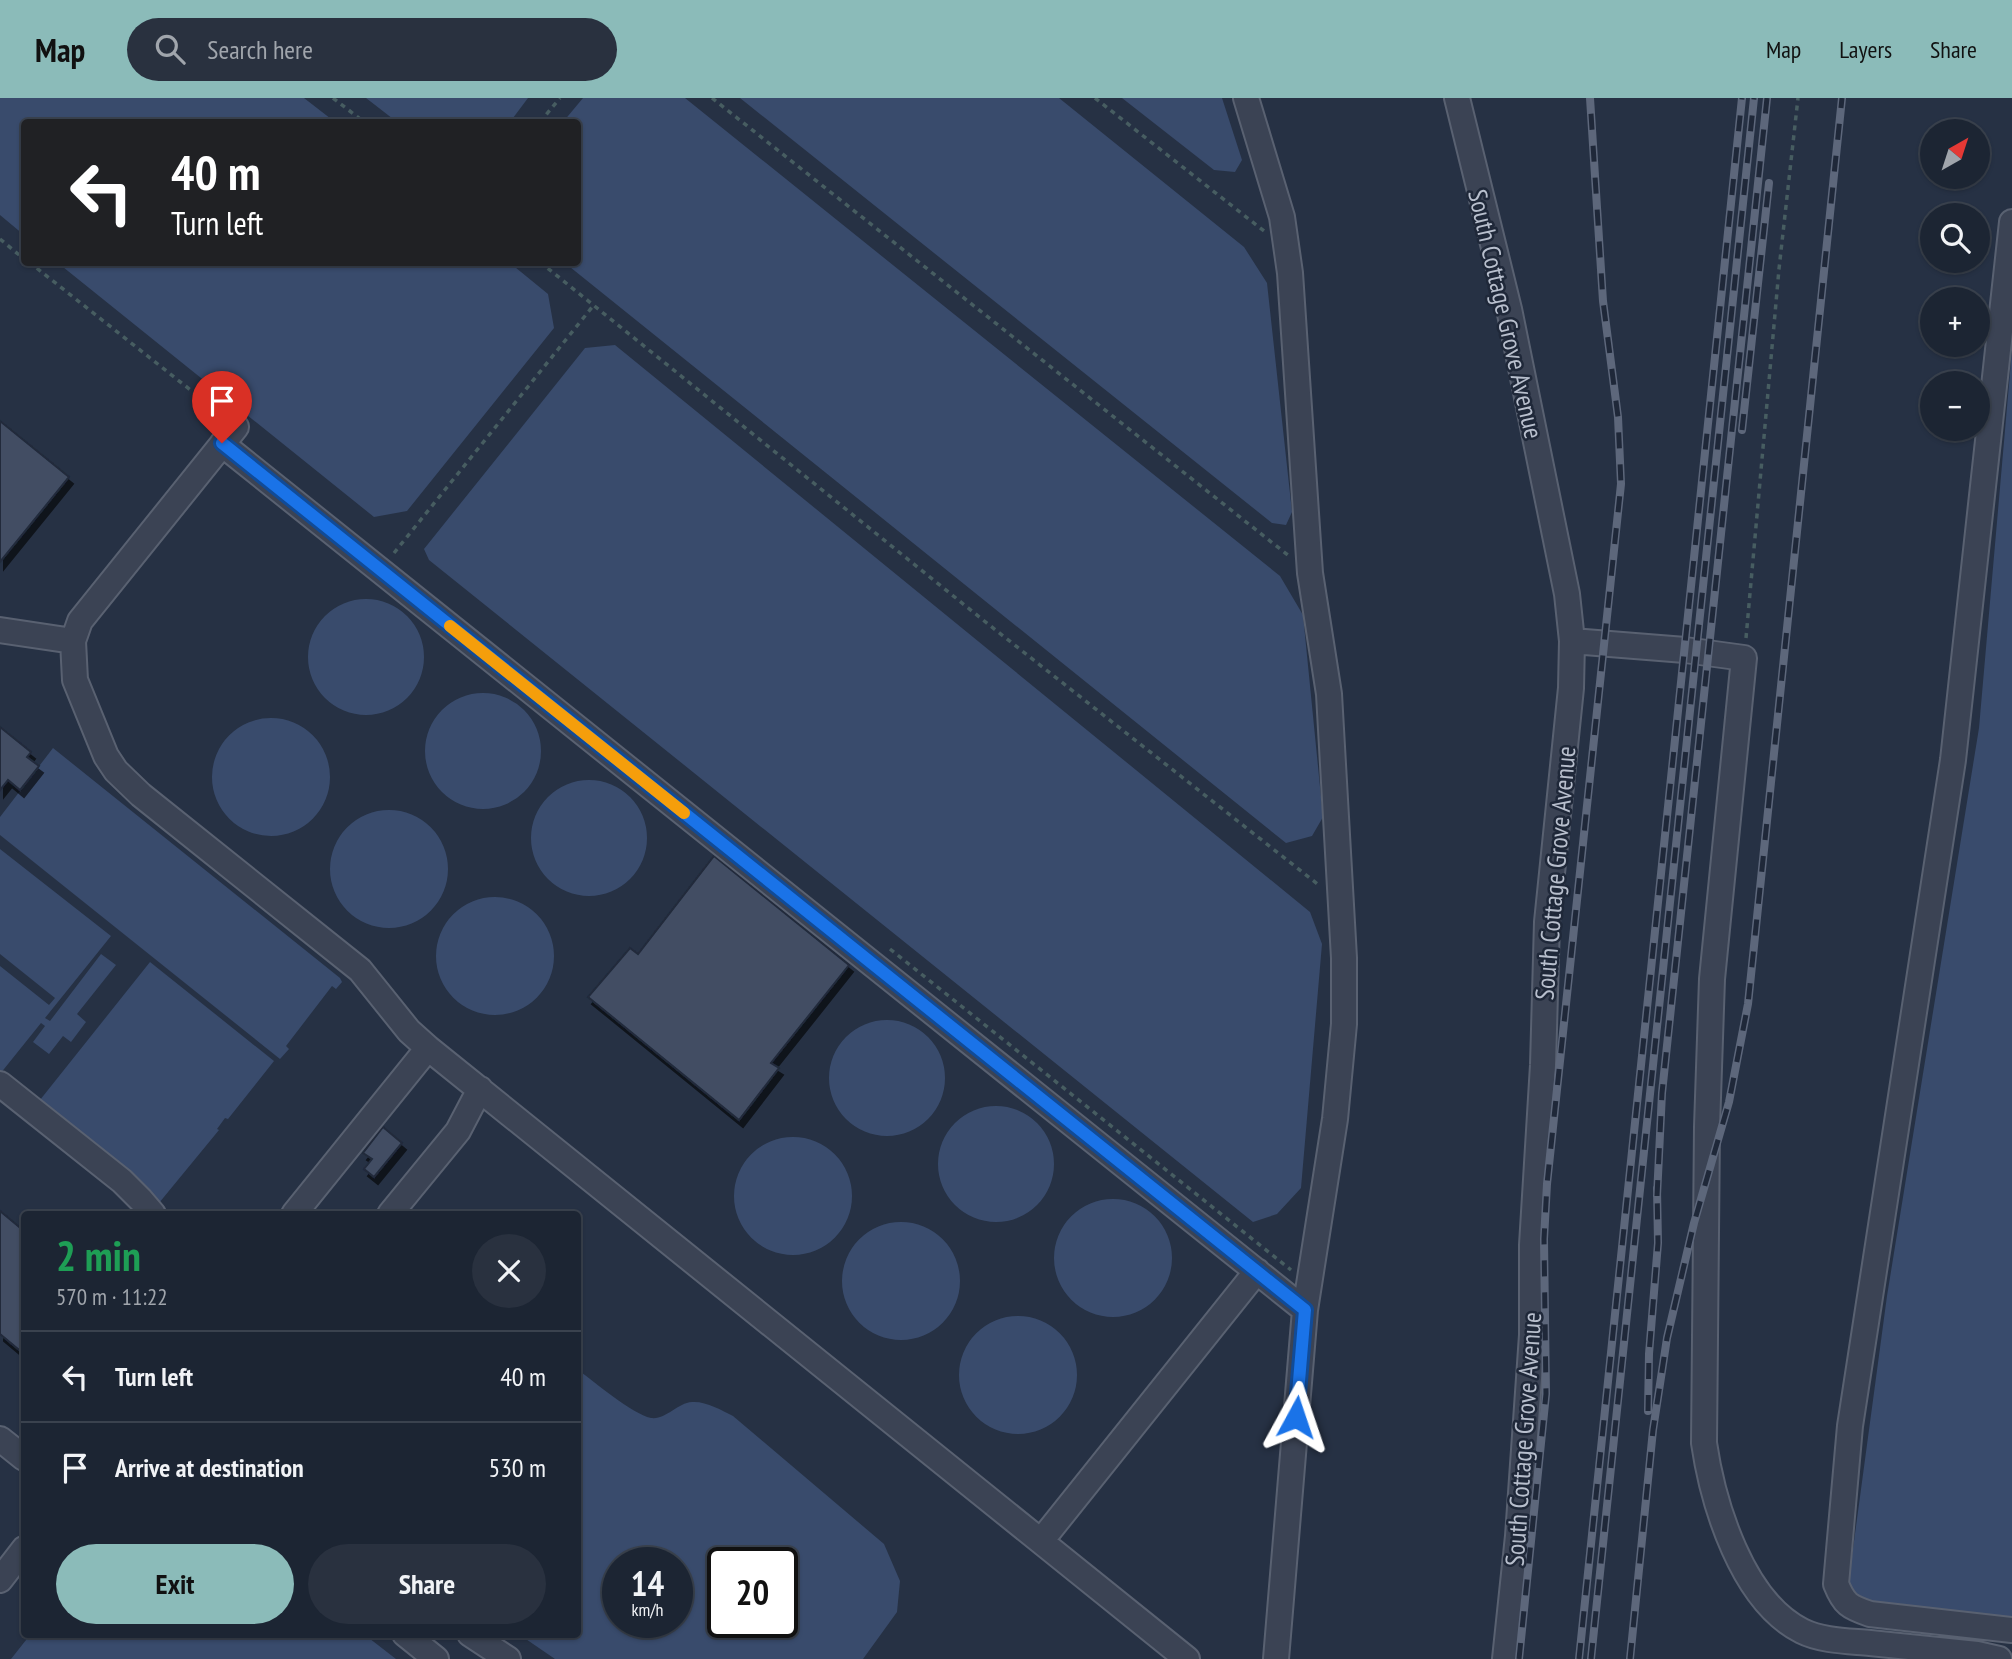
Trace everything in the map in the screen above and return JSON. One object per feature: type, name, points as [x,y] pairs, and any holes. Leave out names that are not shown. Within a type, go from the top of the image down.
[{"type":"street","points":[[1246,98],[1282,217],[1287,250],[1310,573],[1329,694],[1341,903],[1344,1024],[1335,1119],[1305,1310],[1276,1659]]},
{"type":"street","name":"South Cottage Grove Avenue","points":[[1457,98],[1509,309],[1567,594],[1572,641],[1571,688],[1547,922],[1543,1065],[1532,1245],[1532,1335],[1518,1536],[1505,1659]]},
{"type":"street","points":[[2012,222],[1953,760],[1850,1426],[1836,1584],[1842,1598],[1852,1608],[1870,1614],[2012,1630]]},
{"type":"street","points":[[1187,1659],[428,1048],[409,1031],[360,970],[141,795],[116,771],[97,737],[75,680],[73,641],[79,621],[229,435],[1305,1310]]},
{"type":"street","points":[[0,630],[73,641]]},
{"type":"street","points":[[1572,641],[1685,650],[1744,658],[1713,979],[1707,1127],[1704,1443],[1709,1480],[1723,1525],[1741,1564],[1783,1618],[1835,1649],[1977,1654],[1999,1659]]},
{"type":"street","points":[[296,1211],[428,1048]]},
{"type":"street","points":[[0,1084],[122,1181],[150,1211]]},
{"type":"street","points":[[392,1211],[458,1131],[480,1089]]},
{"type":"street","points":[[1041,1541],[1257,1271]]},
{"type":"street","points":[[0,1439],[21,1456]]},
{"type":"street","points":[[0,1580],[21,1553]]},
{"type":"street","points":[[410,1638],[436,1659]]},
{"type":"street","points":[[476,1638],[508,1659]]},
{"type":"path","points":[[333,98],[360,119]]},
{"type":"path","points":[[542,119],[560,98]]},
{"type":"path","points":[[712,98],[1310,573]]},
{"type":"path","points":[[1095,98],[1287,250]]},
{"type":"path","points":[[1744,658],[1778,283],[1798,98]]},
{"type":"path","points":[[0,239],[21,256]]},
{"type":"path","points":[[545,266],[988,624],[1341,903]]},
{"type":"path","points":[[394,553],[593,306]]},
{"type":"water","points":[[0,98],[304,98],[331,119],[21,119],[21,232],[0,215]]},
{"type":"water","points":[[366,98],[528,98],[512,119],[393,119]]},
{"type":"water","points":[[583,98],[685,98],[1280,576],[1303,615],[1323,817],[1312,836],[1286,843],[569,266],[581,266],[581,119],[566,119]]},
{"type":"water","points":[[740,98],[1059,98],[1244,247],[1267,283],[1292,512],[1286,525],[1272,523]]},
{"type":"water","points":[[1122,98],[1222,98],[1242,160],[1235,172],[1214,170]]},
{"type":"water","points":[[62,266],[514,266],[548,294],[554,328],[407,511],[374,517]]},
{"type":"water","points":[[615,345],[1310,912],[1322,944],[1301,1188],[1277,1214],[1253,1222],[429,560],[424,549],[585,348]]},
{"type":"water","points":[[2012,350],[2012,1620],[1861,1604],[1848,1586],[1887,1296],[1979,728]]},
{"type":"water","points":[[366,599],[388,603],[407,616],[420,635],[424,657],[420,679],[407,698],[388,711],[366,715],[344,711],[325,698],[312,679],[308,657],[312,635],[325,616],[344,603]]},
{"type":"water","points":[[483,693],[505,697],[524,710],[537,729],[541,751],[537,773],[524,792],[505,805],[483,809],[461,805],[442,792],[429,773],[425,751],[429,729],[442,710],[461,697]]},
{"type":"water","points":[[271,718],[304,728],[320,744],[330,777],[320,810],[304,826],[271,836],[238,826],[222,810],[212,777],[222,744],[238,728]]},
{"type":"water","points":[[53,748],[340,978],[342,982],[336,989],[332,986],[286,1046],[289,1049],[280,1059],[0,835],[0,817]]},
{"type":"water","points":[[589,780],[611,784],[630,797],[643,816],[647,838],[643,860],[630,879],[611,892],[589,896],[567,892],[548,879],[535,860],[531,838],[535,816],[548,797],[567,784]]},
{"type":"water","points":[[389,810],[422,820],[438,836],[448,869],[438,902],[422,918],[389,928],[356,918],[340,902],[330,869],[340,836],[356,820]]},
{"type":"water","points":[[0,849],[111,936],[45,1018],[50,1021],[101,954],[116,965],[77,1014],[86,1022],[71,1042],[63,1036],[49,1054],[33,1042],[45,1026],[41,1023],[0,1074],[0,966],[49,1005],[55,998],[0,954]]},
{"type":"water","points":[[495,897],[528,907],[544,923],[554,956],[544,989],[528,1005],[495,1015],[462,1005],[446,989],[436,956],[446,923],[462,907]]},
{"type":"water","points":[[150,962],[274,1061],[228,1119],[225,1118],[217,1129],[219,1130],[159,1203],[36,1105]]},
{"type":"water","points":[[887,1020],[909,1024],[928,1037],[941,1056],[945,1078],[941,1100],[928,1119],[909,1132],[887,1136],[865,1132],[846,1119],[833,1100],[829,1078],[833,1056],[846,1037],[865,1024]]},
{"type":"water","points":[[996,1106],[1018,1110],[1037,1123],[1050,1142],[1054,1164],[1050,1186],[1037,1205],[1018,1218],[996,1222],[974,1218],[955,1205],[942,1186],[938,1164],[942,1142],[955,1123],[974,1110]]},
{"type":"water","points":[[793,1137],[804,1138],[826,1147],[842,1163],[851,1185],[851,1207],[842,1229],[826,1245],[804,1254],[793,1255],[782,1254],[760,1245],[744,1229],[735,1207],[734,1196],[735,1185],[744,1163],[760,1147],[782,1138]]},
{"type":"water","points":[[1113,1199],[1135,1204],[1155,1216],[1167,1236],[1172,1258],[1167,1280],[1155,1300],[1135,1312],[1113,1317],[1091,1312],[1071,1300],[1059,1280],[1054,1258],[1059,1236],[1071,1216],[1091,1204]]},
{"type":"water","points":[[901,1222],[934,1232],[950,1248],[960,1281],[950,1314],[934,1330],[901,1340],[868,1330],[852,1314],[842,1281],[852,1248],[868,1232]]},
{"type":"water","points":[[1018,1316],[1051,1326],[1067,1342],[1077,1375],[1067,1408],[1051,1424],[1018,1434],[985,1424],[969,1408],[959,1375],[969,1342],[985,1326]]},
{"type":"water","points":[[581,1372],[624,1404],[651,1418],[662,1416],[692,1402],[708,1404],[733,1416],[884,1544],[900,1581],[897,1612],[863,1659],[555,1659],[524,1638],[581,1638]]},
{"type":"water","points":[[28,1638],[369,1638],[396,1659],[11,1659]]},
{"type":"building","points":[[0,421],[69,477],[0,562]]},
{"type":"building","points":[[0,727],[31,752],[27,757],[39,766],[20,790],[8,780],[0,790]]},
{"type":"building","points":[[714,856],[849,965],[771,1063],[779,1068],[739,1120],[588,997],[630,948],[638,954]]},
{"type":"building","points":[[383,1127],[402,1143],[374,1177],[364,1169],[372,1159],[363,1153]]},
{"type":"building","points":[[0,1211],[21,1228],[21,1352],[0,1334]]},
{"type":"railway","points":[[1519,1659],[1546,1394],[1544,1239],[1547,1184],[1621,484],[1618,417],[1603,301],[1590,98]]},
{"type":"railway","points":[[1579,1659],[1742,98]]},
{"type":"railway","points":[[1591,1659],[1754,98]]},
{"type":"railway","points":[[1657,1196],[1662,1093],[1767,98]]},
{"type":"railway","points":[[1630,1659],[1653,1430],[1667,1338],[1694,1223],[1729,1102],[1748,1004],[1842,98]]},
{"type":"railway","points":[[1742,430],[1769,183]]},
{"type":"railway","points":[[1648,1411],[1649,1354],[1658,1243],[1657,1188]]},
{"type":"slow traffic","points":[[450,626],[684,813]]},
{"type":"route","points":[[222,443],[1305,1310],[1296,1417]]}]
